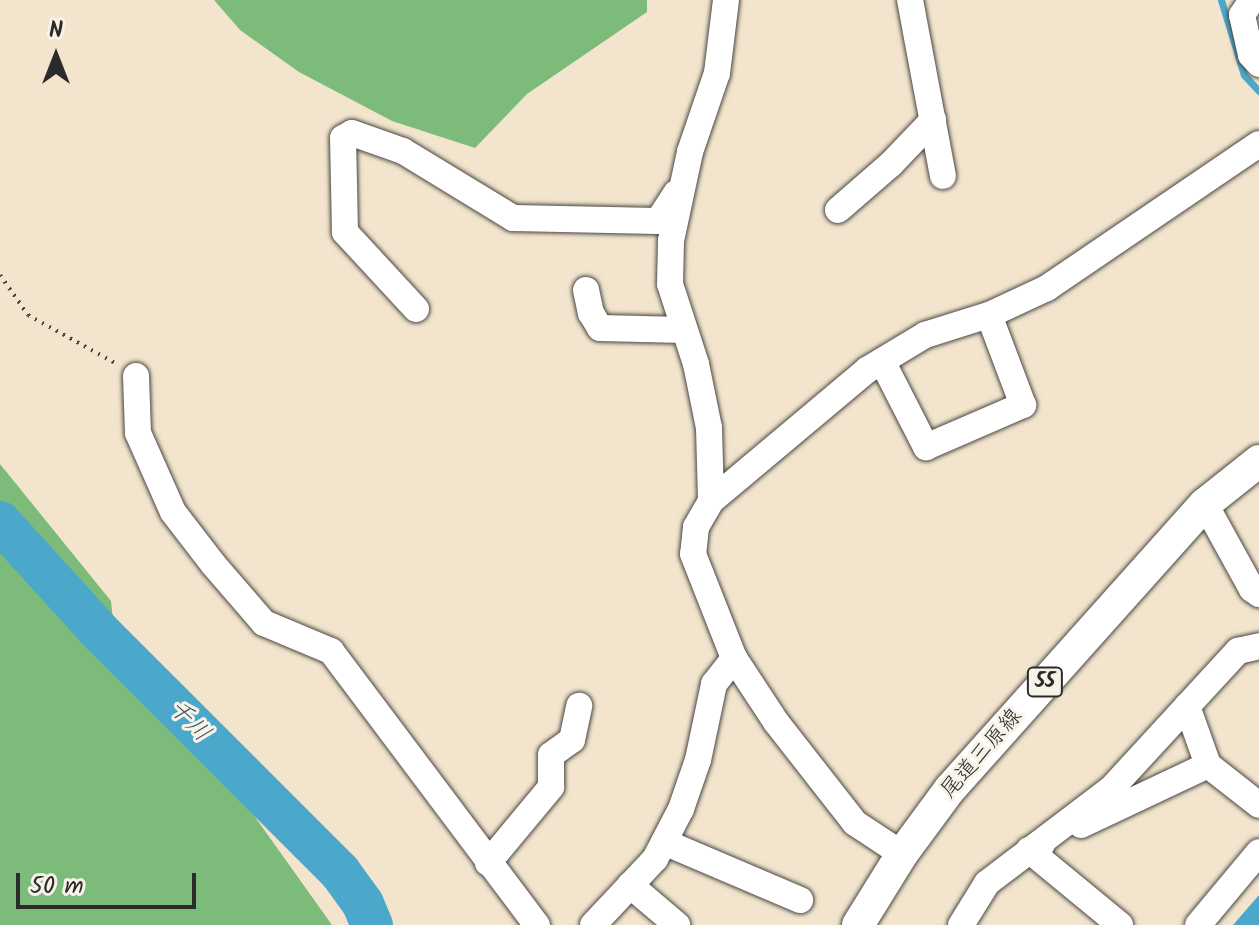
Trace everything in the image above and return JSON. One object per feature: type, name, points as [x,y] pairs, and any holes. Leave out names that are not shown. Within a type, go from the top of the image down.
[{"type":"main road","name":"尾道三原線","points":[[858,925],[902,854],[950,789],[1205,504],[1259,461]]},
{"type":"street","points":[[711,501],[709,428],[670,284],[671,241],[684,179],[717,73],[726,0]]},
{"type":"street","points":[[910,0],[943,176]]},
{"type":"street","points":[[1243,5],[1251,55],[1259,64]]},
{"type":"street","points":[[838,210],[891,164],[933,120]]},
{"type":"street","points":[[416,309],[345,232],[343,138],[352,133],[403,151],[513,218],[658,221],[684,179]]},
{"type":"street","points":[[902,854],[855,823],[776,722],[734,658],[693,554],[696,527],[711,501],[882,361],[925,335],[989,315],[1047,288],[1259,144]]},
{"type":"street","points":[[586,290],[591,313],[600,328],[684,330]]},
{"type":"street","points":[[882,361],[926,447],[1023,405],[989,315]]},
{"type":"street","points":[[136,376],[138,433],[173,512],[264,623],[331,651],[537,925]]},
{"type":"street","points":[[1205,504],[1252,589],[1259,594]]},
{"type":"street","points":[[961,925],[987,883],[1111,789],[1238,651],[1259,646]]},
{"type":"street","points":[[593,925],[655,859],[664,842],[681,809],[698,760],[714,684],[734,658]]},
{"type":"street","points":[[488,863],[551,787],[551,755],[572,740],[579,706]]},
{"type":"street","points":[[1187,706],[1208,765],[1259,805]]},
{"type":"street","points":[[1029,850],[1208,765]]},
{"type":"street","points":[[664,842],[800,900]]},
{"type":"street","points":[[1029,850],[1120,925]]},
{"type":"street","points":[[1198,925],[1259,852]]},
{"type":"street","points":[[630,885],[677,925]]},
{"type":"path","points":[[0,275],[28,315],[99,351],[136,376]]},
{"type":"green space","points":[[214,0],[647,0],[647,12],[527,94],[475,148],[392,121],[299,72],[240,30]]},
{"type":"green space","points":[[0,464],[111,601],[117,659],[248,807],[332,925],[0,925]]},
{"type":"water","points":[[1259,895],[1259,925],[1233,925]]},
{"type":"waterway","points":[[1221,0],[1244,75],[1259,91]]},
{"type":"waterway","name":"千川","points":[[0,522],[103,635],[340,872],[363,904],[372,925]]}]
